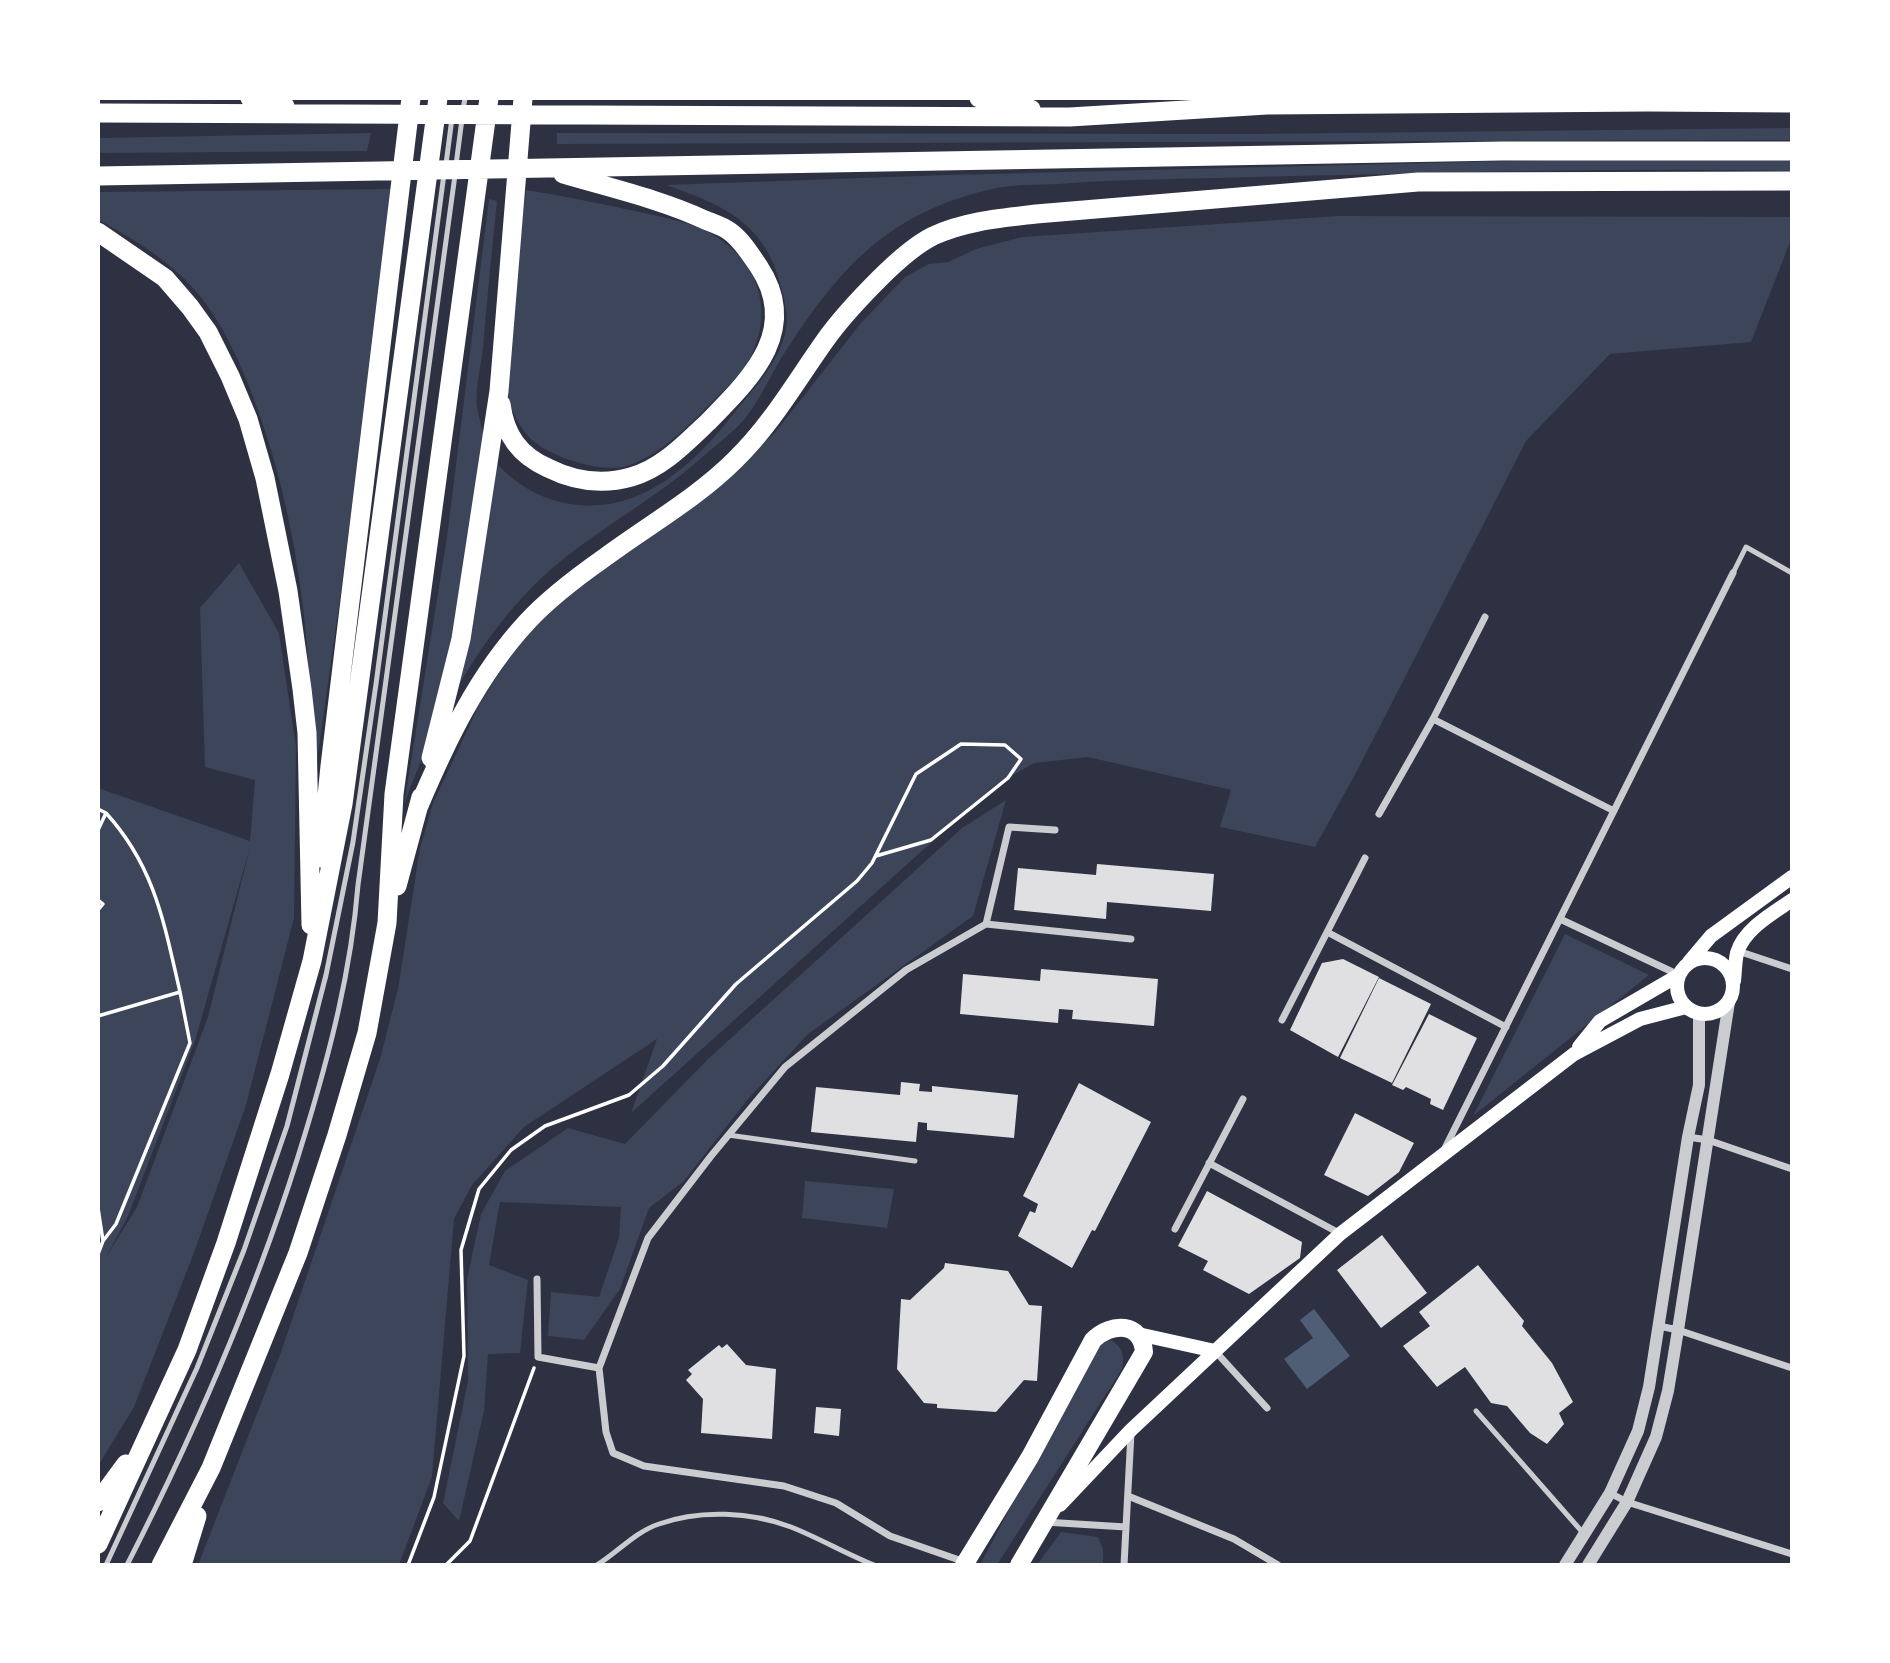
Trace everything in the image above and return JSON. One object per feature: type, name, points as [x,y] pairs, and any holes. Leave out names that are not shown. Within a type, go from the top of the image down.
[{"type":"highway","points":[[250,98],[320,114]]},
{"type":"highway","points":[[312,961],[330,766],[411,98]]},
{"type":"highway","points":[[98,1544],[187,1350],[226,1243],[280,1074],[312,961],[343,804],[438,98]]},
{"type":"highway","points":[[387,923],[394,794],[489,98]]},
{"type":"highway","points":[[162,1565],[211,1468],[298,1254],[367,1033],[387,923],[461,639],[499,391],[523,98]]},
{"type":"highway","points":[[979,98],[1070,117]]},
{"type":"highway","points":[[98,113],[1070,117],[1267,104],[1792,103]]},
{"type":"highway","points":[[98,176],[1502,151],[1792,151]]},
{"type":"highway","points":[[499,391],[503,421],[509,438],[538,464],[561,475],[586,480],[605,481],[632,477],[673,454],[735,395],[757,369],[767,352],[774,329],[773,299],[764,274],[730,231],[684,210],[546,168]]},
{"type":"highway","points":[[418,808],[439,758],[463,712],[494,663],[527,622],[562,590],[702,489],[733,463],[770,423],[825,341],[848,312],[895,263],[933,236],[981,221],[1036,214],[1418,182],[1792,181]]},
{"type":"highway","points":[[98,232],[165,278],[208,332],[230,376],[265,478],[288,591],[304,702],[312,961]]},
{"type":"highway","points":[[98,1502],[149,1432]]},
{"type":"highway","points":[[182,1565],[211,1468]]},
{"type":"main road","points":[[1574,1054],[1600,1021],[1679,975],[1711,936],[1792,877]]},
{"type":"main road","points":[[1044,1522],[1131,1430],[1340,1234],[1574,1054],[1640,1018],[1692,1010],[1715,1013],[1729,1002],[1738,951],[1763,919],[1792,900]]},
{"type":"main road","points":[[1689,962],[1705,957],[1722,962],[1734,985]]},
{"type":"main road","points":[[1679,975],[1677,988],[1692,1010]]},
{"type":"main road","points":[[965,1564],[1030,1457],[1100,1333],[1119,1327],[1138,1334],[1215,1351]]},
{"type":"main road","points":[[1019,1565],[1144,1352],[1143,1342],[1138,1334]]},
{"type":"street","points":[[1441,1158],[1733,573]]},
{"type":"street","points":[[1379,814],[1433,719],[1485,617]]},
{"type":"street","points":[[1433,719],[1614,811]]},
{"type":"street","points":[[986,924],[1009,827],[1055,830]]},
{"type":"street","points":[[1282,1020],[1329,933],[1365,858]]},
{"type":"street","points":[[1560,919],[1679,975]]},
{"type":"street","points":[[965,1564],[890,1536],[836,1503],[783,1486],[644,1466],[613,1453],[606,1432],[599,1368],[648,1238],[785,1067],[906,970],[986,924],[1131,939]]},
{"type":"street","points":[[1329,933],[1506,1027]]},
{"type":"street","points":[[1738,951],[1792,969]]},
{"type":"street","points":[[1588,1565],[1627,1502],[1656,1437],[1668,1391],[1729,1002]]},
{"type":"street","points":[[1565,1565],[1610,1493],[1638,1431],[1659,1326],[1688,1137],[1699,1085],[1692,1010]]},
{"type":"street","points":[[1175,1229],[1243,1099]]},
{"type":"street","points":[[1688,1137],[1708,1140],[1792,1169]]},
{"type":"street","points":[[1209,1164],[1340,1234]]},
{"type":"street","points":[[537,1279],[538,1357],[599,1368]]},
{"type":"street","points":[[1659,1326],[1678,1329],[1792,1368]]},
{"type":"street","points":[[1215,1351],[1267,1408]]},
{"type":"street","points":[[1124,1565],[1131,1430]]},
{"type":"street","points":[[1610,1493],[1627,1502],[1792,1554]]},
{"type":"street","points":[[1128,1496],[1234,1539],[1278,1565]]},
{"type":"street","points":[[1044,1522],[1126,1527]]},
{"type":"lane","points":[[127,1565],[159,1504],[242,1318],[290,1183],[330,1054],[351,957],[358,885],[465,98]]},
{"type":"lane","points":[[106,1565],[197,1367],[244,1250],[287,1126],[326,975],[352,842],[376,684],[452,112]]},
{"type":"lane","points":[[1733,573],[1746,547],[1792,573]]},
{"type":"lane","points":[[728,1135],[915,1161]]},
{"type":"lane","points":[[1476,1411],[1584,1534]]},
{"type":"lane","points":[[597,1565],[628,1541],[658,1524],[691,1516],[726,1514],[790,1527],[874,1565]]},
{"type":"path","points":[[408,1565],[434,1497],[464,1356],[461,1250],[479,1189],[511,1150],[545,1126],[629,1096],[663,1066],[736,984],[857,881],[876,856],[916,774],[961,744],[1005,745],[1021,759],[1008,778],[931,840],[876,856]]},
{"type":"path","points":[[98,809],[106,813],[124,834],[139,857],[160,906],[190,1043],[116,1224],[103,1241],[98,1254]]},
{"type":"path","points":[[98,830],[106,813]]},
{"type":"path","points":[[98,900],[103,904],[98,910]]},
{"type":"path","points":[[98,1016],[180,992]]},
{"type":"path","points":[[98,1209],[103,1241]]},
{"type":"path","points":[[446,1565],[470,1541],[538,1357]]},
{"type":"shaded area","points":[[1792,128],[1792,140],[557,144],[557,133],[1249,134]]},
{"type":"shaded area","points":[[371,133],[367,151],[98,153],[98,138]]},
{"type":"shaded area","points":[[1548,160],[1792,160],[1792,171],[1522,171],[1156,179],[1025,185],[1000,187],[963,197],[910,220],[869,248],[841,276],[793,340],[748,415],[737,427],[682,474],[562,560],[510,611],[487,641],[448,704],[404,805],[447,537],[489,199],[497,201],[477,384],[477,406],[488,447],[504,471],[536,493],[566,503],[598,505],[644,493],[687,464],[712,439],[764,376],[785,334],[787,316],[781,287],[765,247],[739,219],[706,200],[666,185]]},
{"type":"shaded area","points":[[391,189],[342,584],[312,797],[310,695],[301,593],[282,492],[252,394],[230,343],[200,296],[178,273],[153,253],[98,220],[98,192]]},
{"type":"shaded area","points":[[526,190],[640,212],[698,227],[715,236],[742,259],[758,288],[761,320],[758,337],[743,369],[726,389],[671,441],[650,456],[627,466],[604,468],[575,462],[548,451],[526,434],[512,410],[507,371]]},
{"type":"shaded area","points":[[1338,216],[1792,217],[1792,237],[1751,342],[1610,354],[1526,441],[1358,769],[1315,847],[1220,827],[1231,790],[1088,757],[1034,763],[994,786],[631,1113],[657,1039],[524,1127],[472,1185],[454,1219],[432,1477],[399,1565],[198,1565],[281,1352],[380,1059],[398,989],[420,848],[433,803],[479,705],[504,665],[534,627],[553,609],[773,435],[861,323],[905,277],[929,264],[948,262],[976,249],[1022,237]]},
{"type":"shaded area","points":[[239,563],[279,633],[296,747],[294,918],[246,1105],[195,1250],[134,1407],[98,1466],[98,788],[250,841],[255,780],[205,767],[200,608]],"holes":[[[250,847],[208,1017],[137,1207],[106,1257],[128,1216],[195,1041]]]},
{"type":"shaded area","points":[[1006,800],[973,916],[808,1034],[748,1099],[684,1181],[649,1208],[620,1289],[584,1340],[548,1336],[551,1292],[599,1297],[619,1238],[621,1207],[500,1202],[489,1265],[528,1280],[520,1353],[488,1354],[484,1411],[459,1521],[443,1503],[468,1381],[467,1279],[481,1214],[505,1171],[568,1128],[625,1144],[708,1059],[962,828]]},
{"type":"shaded area","points":[[1565,934],[1649,975],[1473,1116]]},
{"type":"shaded area","points":[[805,1181],[894,1189],[887,1228],[802,1218]]},
{"type":"shaded area","points":[[1314,1309],[1350,1356],[1307,1389],[1284,1359],[1313,1338],[1300,1320]]},
{"type":"shaded area","points":[[1111,1340],[1122,1352],[1122,1369],[997,1565],[980,1565],[1094,1349],[1102,1342]]},
{"type":"shaded area","points":[[1061,1532],[1098,1537],[1103,1549],[1103,1565],[1037,1565]]},
{"type":"building","points":[[1097,864],[1214,874],[1211,911],[1107,902],[1106,919],[1014,910],[1018,868],[1096,875]]},
{"type":"building","points":[[1343,959],[1379,977],[1338,1057],[1290,1030],[1322,963]]},
{"type":"building","points":[[1041,969],[1158,979],[1154,1026],[1072,1019],[1073,1010],[1059,1009],[1058,1023],[960,1014],[963,974],[1040,981]]},
{"type":"building","points":[[1379,978],[1431,1004],[1392,1083],[1340,1058]]},
{"type":"building","points":[[1429,1014],[1477,1038],[1443,1110],[1430,1104],[1431,1099],[1406,1087],[1403,1090],[1392,1085]]},
{"type":"building","points":[[901,1082],[920,1084],[919,1091],[932,1092],[932,1086],[1018,1095],[1014,1138],[927,1130],[927,1123],[918,1122],[916,1142],[811,1132],[816,1087],[900,1095]]},
{"type":"building","points":[[1079,1083],[1151,1122],[1095,1231],[1092,1230],[1072,1268],[1018,1236],[1030,1211],[1035,1213],[1038,1204],[1023,1196]]},
{"type":"building","points":[[1355,1113],[1414,1143],[1399,1172],[1368,1196],[1324,1175]]},
{"type":"building","points":[[1207,1191],[1302,1242],[1300,1258],[1249,1294],[1203,1270],[1208,1261],[1178,1246]]},
{"type":"building","points":[[1382,1235],[1427,1293],[1381,1328],[1337,1270]]},
{"type":"building","points":[[945,1263],[1008,1271],[1029,1305],[1042,1306],[1037,1381],[1024,1380],[996,1412],[937,1408],[937,1404],[924,1403],[897,1369],[901,1299],[910,1300],[944,1268]]},
{"type":"building","points":[[1478,1265],[1524,1321],[1522,1326],[1552,1363],[1573,1402],[1559,1413],[1564,1424],[1547,1444],[1530,1433],[1507,1406],[1491,1403],[1465,1367],[1437,1387],[1403,1346],[1430,1326],[1419,1312]]},
{"type":"building","points":[[727,1344],[746,1365],[776,1369],[772,1439],[701,1433],[703,1399],[686,1380],[692,1374],[688,1370],[719,1345],[722,1348]]},
{"type":"building","points":[[816,1407],[841,1409],[839,1436],[814,1433]]}]
